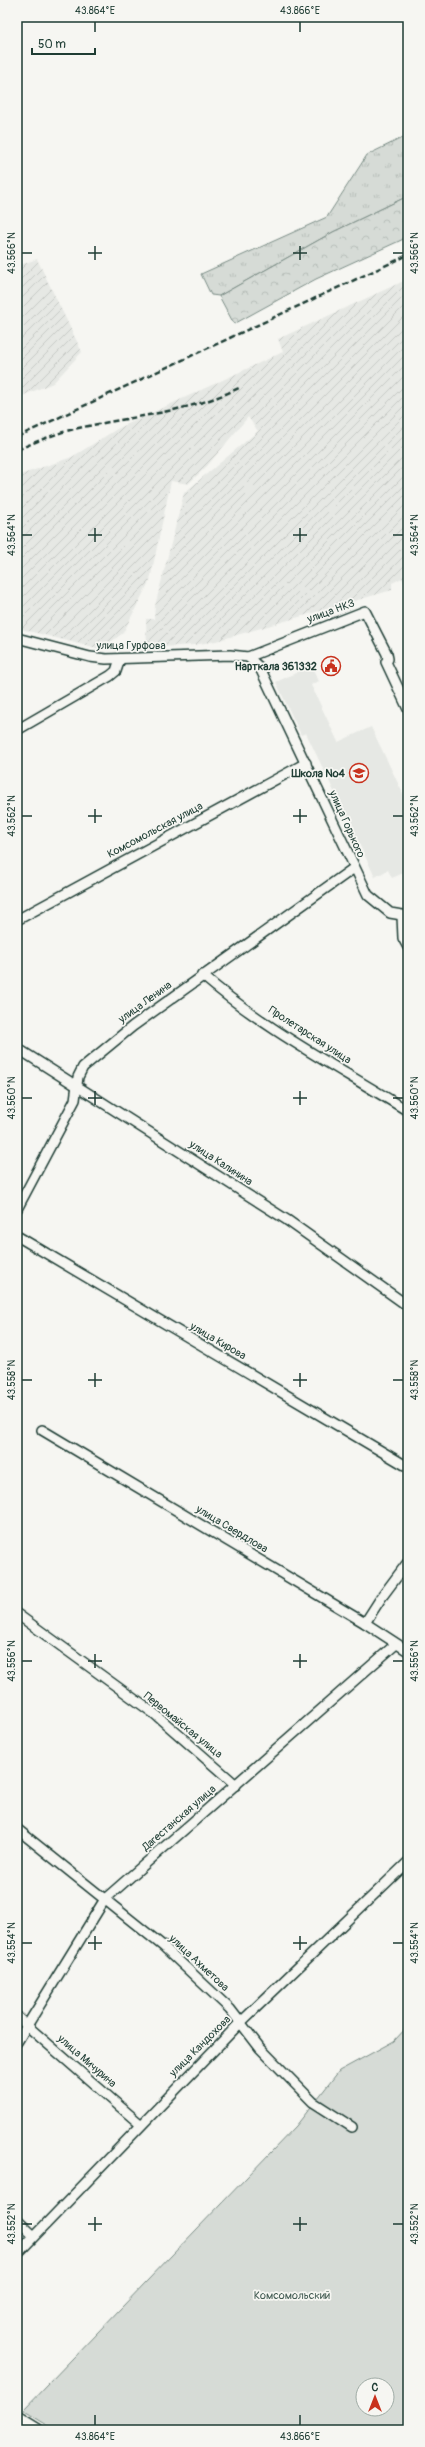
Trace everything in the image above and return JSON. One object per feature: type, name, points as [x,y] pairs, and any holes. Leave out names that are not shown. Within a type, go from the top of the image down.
[{"type":"street","name":"улица НКЗ","points":[[248,657],[365,611],[387,654],[388,659],[386,662],[408,709]]},
{"type":"street","name":"улица Гурфова","points":[[17,638],[90,657],[120,660],[230,655],[248,657]]},
{"type":"street","name":"улица Горького","points":[[248,657],[260,668],[368,895],[383,909],[405,916],[404,938],[408,947]]},
{"type":"street","points":[[17,730],[116,672],[120,660]]},
{"type":"street","name":"Комсомольская улица","points":[[17,920],[306,762]]},
{"type":"street","name":"улица Ленина","points":[[17,1209],[75,1100],[76,1085],[83,1067],[133,1026],[202,975],[354,868]]},
{"type":"street","name":"Пролетарская улица","points":[[202,975],[220,990],[316,1055],[408,1111]]},
{"type":"street","name":"улица Калинина","points":[[17,1048],[287,1220],[408,1306]]},
{"type":"street","name":"улица Кирова","points":[[17,1236],[408,1467]]},
{"type":"street","name":"улица Свердлова","points":[[42,1430],[365,1623],[408,1651]]},
{"type":"street","points":[[365,1623],[381,1598],[408,1562]]},
{"type":"street","name":"Первомайская улица","points":[[17,1614],[156,1715],[236,1785]]},
{"type":"street","name":"Дагестанская улица","points":[[17,2042],[105,1899],[396,1644]]},
{"type":"street","name":"улица Ахметова","points":[[17,1829],[163,1946],[230,2009],[240,2023],[313,2102],[352,2127]]},
{"type":"street","name":"улица Кандохова","points":[[17,2254],[140,2124],[240,2023],[408,1862]]},
{"type":"street","name":"улица Мичурина","points":[[17,2017],[140,2124]]},
{"type":"street","points":[[17,2220],[34,2236]]},
{"type":"street","points":[[17,2417],[38,2430]]},
{"type":"shaded area","points":[[37,259],[82,352],[53,383],[17,398],[17,266]]},
{"type":"shaded area","points":[[408,279],[408,590],[402,578],[392,583],[392,590],[216,641],[194,645],[147,648],[146,619],[154,619],[155,606],[184,493],[258,431],[248,417],[207,466],[188,484],[171,481],[150,580],[123,633],[103,648],[95,648],[17,628],[17,476],[72,457],[117,429],[283,352],[278,339]]},
{"type":"shaded area","name":"Школа №4","points":[[311,666],[319,681],[311,685],[338,742],[371,727],[408,804],[408,871],[392,878],[388,870],[375,877],[306,733],[301,735],[276,682]]},
{"type":"green space","points":[[408,135],[408,196],[333,232],[219,296],[211,295],[201,274],[327,217],[367,155]]},
{"type":"green space","points":[[408,196],[408,237],[316,279],[234,324],[219,296],[333,232]]},
{"type":"green space","name":"Комсомольский","points":[[408,2026],[408,2430],[55,2430],[23,2410],[296,2126],[339,2071],[394,2041]]},
{"type":"railway","points":[[17,437],[408,255]]},
{"type":"railway","points":[[17,450],[45,438],[74,429],[159,413],[201,403],[241,387]]},
{"type":"place","name":"Нарткала 361332","points":[[331,666]]},
{"type":"place","name":"Школа №4","points":[[359,773]]}]
